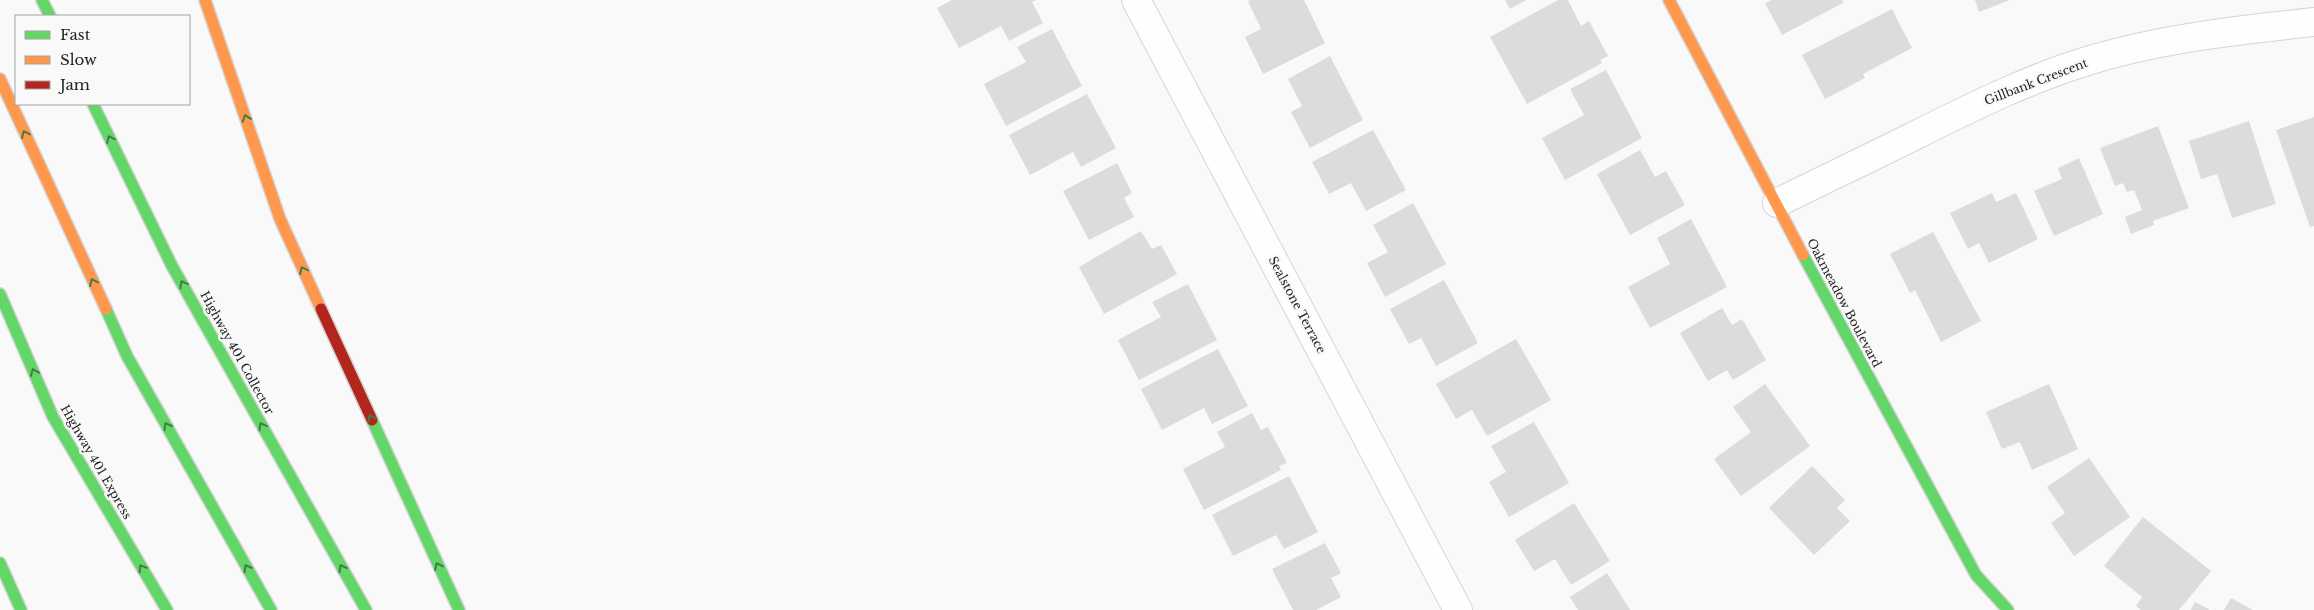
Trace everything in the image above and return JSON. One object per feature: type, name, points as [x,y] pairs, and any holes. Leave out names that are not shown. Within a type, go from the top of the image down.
[{"type":"main road","points":[[42,0],[50,15]]},
{"type":"main road","points":[[205,0],[280,219],[459,610]]},
{"type":"main road","name":"Oakmeadow Boulevard","points":[[1669,0],[1844,333],[1955,538],[1976,575],[2008,610]]},
{"type":"main road","points":[[0,79],[127,356],[271,610]]},
{"type":"main road","name":"Highway 401 Collector","points":[[93,105],[172,266],[366,610]]},
{"type":"main road","name":"Highway 401 Express","points":[[0,294],[53,417],[167,610]]},
{"type":"main road","points":[[0,563],[21,610]]},
{"type":"street","name":"Sealstone Terrace","points":[[1136,0],[1458,610]]},
{"type":"street","name":"Gillbank Crescent","points":[[1776,202],[1986,100],[2058,71],[2094,59],[2152,44],[2224,32],[2314,22]]},
{"type":"building","points":[[952,0],[1036,0],[1032,2],[1043,23],[1009,41],[1001,26],[959,48],[937,8]]},
{"type":"building","points":[[1304,0],[1325,43],[1263,74],[1245,37],[1261,29],[1248,1]]},
{"type":"building","points":[[1505,0],[1526,0],[1510,9]]},
{"type":"building","points":[[1558,0],[1568,0],[1581,26],[1589,21],[1608,56],[1600,60],[1602,63],[1527,104],[1490,37]]},
{"type":"building","points":[[1772,0],[1842,0],[1843,3],[1782,35],[1765,3]]},
{"type":"building","points":[[1975,0],[2010,0],[1979,12]]},
{"type":"building","points":[[1892,9],[1912,48],[1863,74],[1865,78],[1825,99],[1802,55]]},
{"type":"building","points":[[1052,29],[1082,86],[1006,126],[984,84],[1026,62],[1017,47]]},
{"type":"building","points":[[1330,56],[1363,120],[1310,148],[1291,112],[1302,106],[1288,79]]},
{"type":"building","points":[[1606,70],[1642,138],[1565,180],[1542,138],[1584,115],[1570,89]]},
{"type":"building","points":[[1087,94],[1116,148],[1081,167],[1073,152],[1030,175],[1009,135]]},
{"type":"building","points":[[2314,117],[2314,226],[2310,227],[2276,130]]},
{"type":"building","points":[[2249,121],[2276,204],[2232,218],[2217,174],[2201,179],[2189,141]]},
{"type":"building","points":[[2158,126],[2189,208],[2153,221],[2154,225],[2131,234],[2125,217],[2142,210],[2134,190],[2127,192],[2123,183],[2115,186],[2100,148]]},
{"type":"building","points":[[1373,130],[1406,190],[1366,211],[1351,183],[1329,194],[1312,162]]},
{"type":"building","points":[[1640,150],[1655,177],[1666,171],[1685,205],[1630,235],[1597,174]]},
{"type":"building","points":[[2079,158],[2103,214],[2054,236],[2034,191],[2062,179],[2058,168]]},
{"type":"building","points":[[1117,163],[1132,193],[1124,198],[1134,217],[1089,240],[1063,191]]},
{"type":"building","points":[[1992,193],[1996,202],[2016,193],[2038,239],[1989,263],[1979,243],[1968,249],[1950,213]]},
{"type":"building","points":[[1413,203],[1446,264],[1385,297],[1367,263],[1388,252],[1373,225]]},
{"type":"building","points":[[1691,219],[1727,287],[1650,328],[1628,287],[1670,264],[1657,238]]},
{"type":"building","points":[[1141,231],[1152,249],[1161,245],[1177,274],[1104,314],[1079,267]]},
{"type":"building","points":[[1933,232],[1981,321],[1941,342],[1915,290],[1910,293],[1890,254]]},
{"type":"building","points":[[1444,280],[1478,343],[1436,366],[1421,338],[1409,344],[1390,309]]},
{"type":"building","points":[[1188,284],[1217,340],[1139,380],[1118,340],[1161,317],[1152,302]]},
{"type":"building","points":[[1722,308],[1732,325],[1742,319],[1766,360],[1733,380],[1727,370],[1708,381],[1680,333]]},
{"type":"building","points":[[1516,339],[1551,400],[1487,436],[1472,410],[1456,419],[1436,384]]},
{"type":"building","points":[[1218,349],[1248,406],[1212,424],[1204,408],[1162,430],[1141,389]]},
{"type":"building","points":[[1765,384],[1810,446],[1741,496],[1714,459],[1751,432],[1733,407]]},
{"type":"building","points":[[2049,384],[2078,449],[2032,470],[2020,442],[2002,449],[1986,412]]},
{"type":"building","points":[[1252,413],[1261,430],[1268,427],[1287,463],[1279,466],[1281,470],[1204,510],[1183,469],[1225,447],[1217,432]]},
{"type":"building","points":[[1534,422],[1569,483],[1509,517],[1489,482],[1506,472],[1491,446]]},
{"type":"building","points":[[2089,458],[2130,517],[2074,556],[2051,523],[2065,513],[2047,487]]},
{"type":"building","points":[[1812,466],[1845,500],[1837,508],[1850,521],[1814,555],[1769,508]]},
{"type":"building","points":[[1289,476],[1318,532],[1284,549],[1276,535],[1233,556],[1212,515]]},
{"type":"building","points":[[1574,503],[1610,561],[1571,585],[1555,559],[1534,571],[1515,540]]},
{"type":"building","points":[[2143,517],[2211,571],[2179,610],[2141,610],[2136,606],[2142,597],[2104,566]]},
{"type":"building","points":[[1325,543],[1341,573],[1331,578],[1341,597],[1316,610],[1293,610],[1272,569]]},
{"type":"building","points":[[1607,573],[1630,610],[1578,610],[1570,597]]},
{"type":"building","points":[[2231,598],[2253,610],[2224,610]]},
{"type":"building","points":[[2195,602],[2210,610],[2191,610]]},
{"type":"traffic: fast","points":[[42,0],[50,15]]},
{"type":"traffic: fast","points":[[93,105],[172,266],[366,610]]},
{"type":"traffic: fast","points":[[1803,255],[1976,575],[2008,610]]},
{"type":"traffic: fast","points":[[0,294],[53,417],[167,610]]},
{"type":"traffic: fast","points":[[106,309],[127,356],[271,610]]},
{"type":"traffic: fast","points":[[372,420],[459,610]]},
{"type":"traffic: fast","points":[[0,563],[21,610]]},
{"type":"traffic: slow","points":[[205,0],[280,219],[321,309]]},
{"type":"traffic: slow","points":[[1669,0],[1803,255]]},
{"type":"traffic: slow","points":[[0,79],[106,309]]},
{"type":"traffic: jam","points":[[321,309],[372,420]]}]
